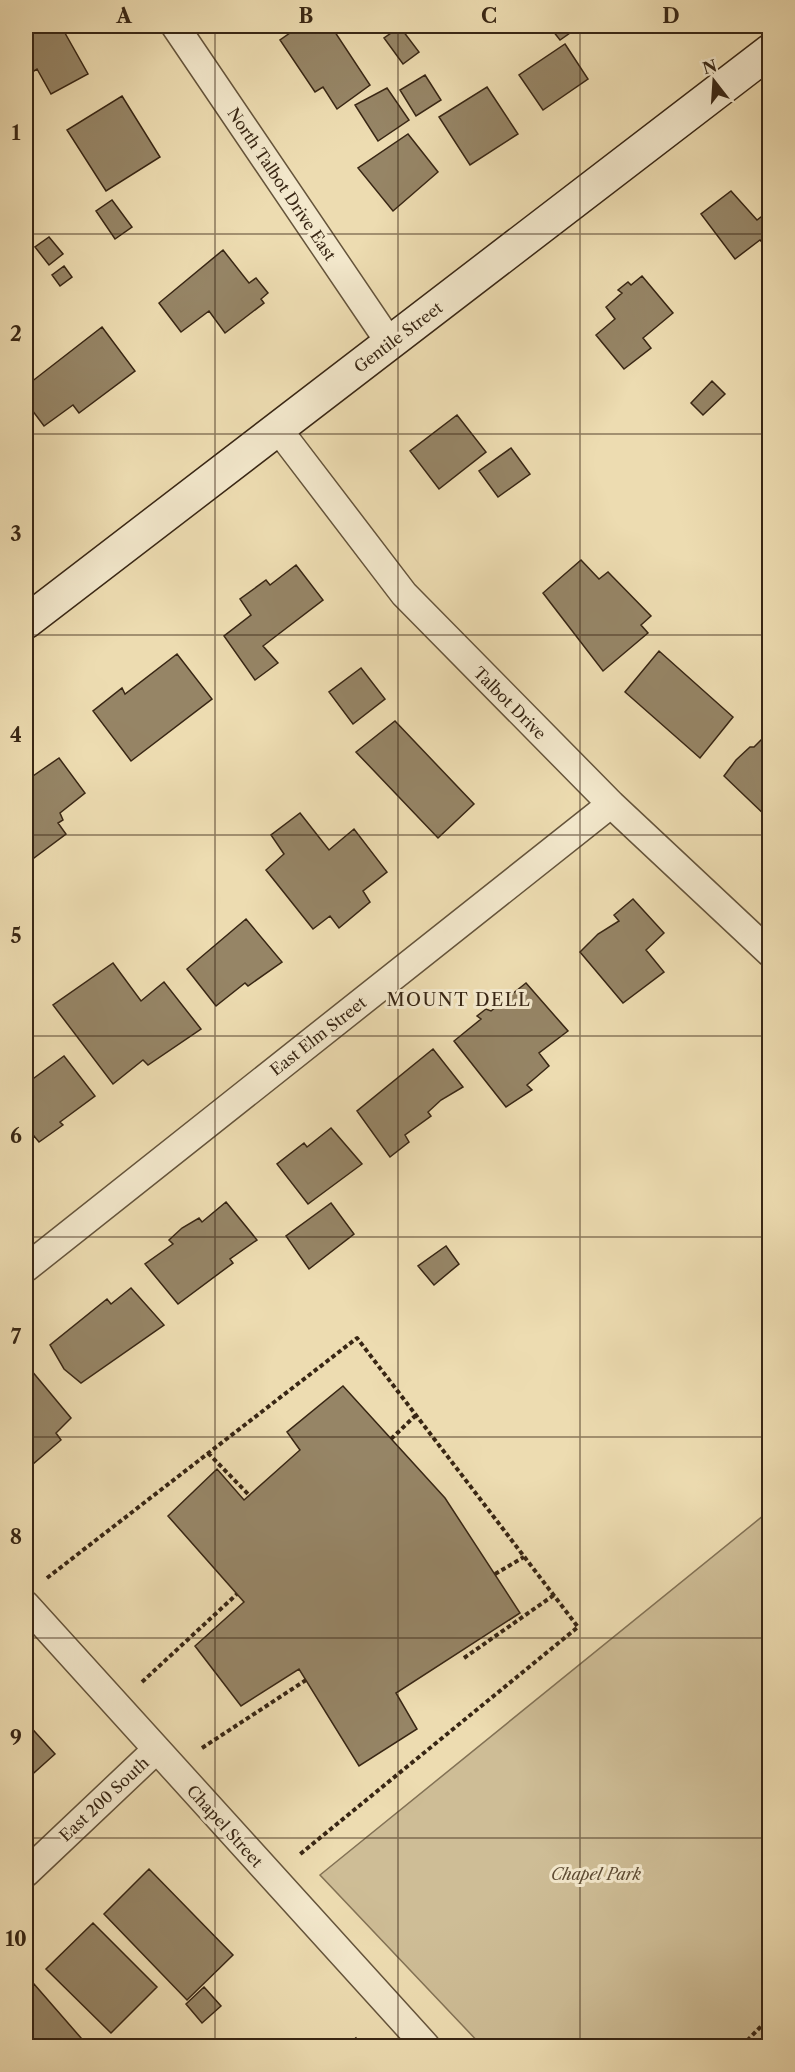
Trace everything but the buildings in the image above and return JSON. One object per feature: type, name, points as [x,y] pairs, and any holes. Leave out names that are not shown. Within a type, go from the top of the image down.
[{"type":"main road","name":"Gentile Street","points":[[26,622],[770,51]]},
{"type":"street","name":"North Talbot Drive East","points":[[175,26],[390,343]]},
{"type":"street","name":"Talbot Drive","points":[[278,429],[404,594],[611,804],[770,952]]},
{"type":"street","name":"East Elm Street","points":[[26,1268],[611,804]]},
{"type":"street","name":"Chapel Street","points":[[26,1605],[426,2046]]},
{"type":"street","name":"East 200 South","points":[[26,1873],[156,1750]]},
{"type":"path","points":[[47,1578],[357,1338],[578,1627],[299,1854]]},
{"type":"path","points":[[391,1439],[416,1415]]},
{"type":"path","points":[[208,1453],[250,1496]]},
{"type":"path","points":[[495,1574],[524,1557]]},
{"type":"path","points":[[142,1682],[237,1594]]},
{"type":"path","points":[[464,1658],[554,1595]]},
{"type":"path","points":[[202,1748],[306,1680]]},
{"type":"path","points":[[742,2046],[770,2017]]},
{"type":"path","points":[[763,2024],[770,2031]]},
{"type":"path","points":[[348,2046],[359,2037]]},
{"type":"green space","name":"Chapel Park","points":[[769,1511],[769,2046],[482,2046],[320,1875]]},
{"type":"district","name":"MOUNT DELL","points":[[459,1000]]}]
